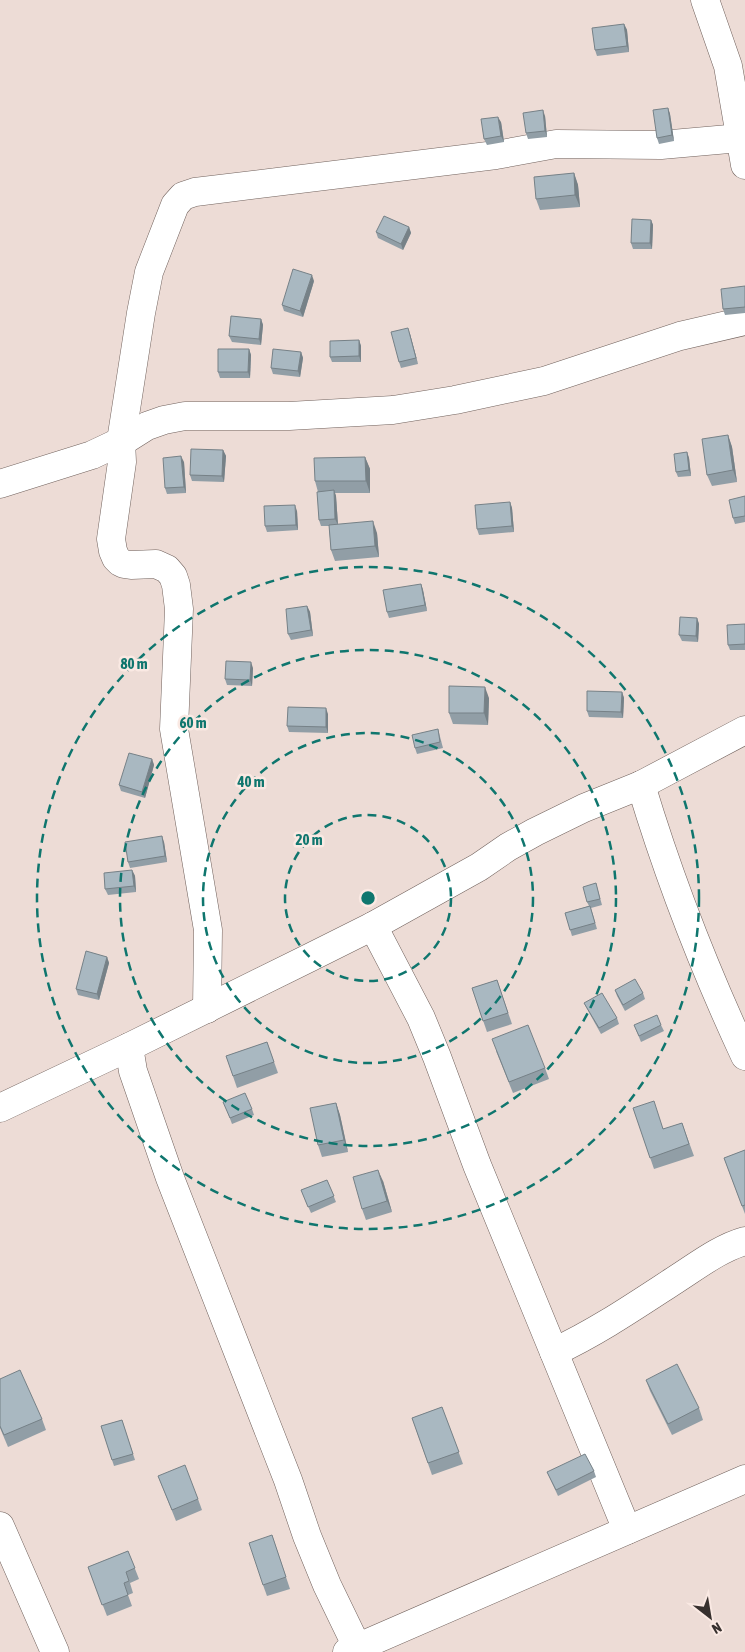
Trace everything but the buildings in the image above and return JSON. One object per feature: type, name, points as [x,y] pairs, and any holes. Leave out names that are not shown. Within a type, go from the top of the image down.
[{"type":"street","points":[[705,0],[728,66],[745,166]]},
{"type":"street","points":[[207,1009],[208,930],[174,729],[179,609],[176,585],[173,576],[167,569],[156,564],[124,564],[116,558],[111,539],[122,462],[121,441],[149,272],[178,200],[188,194],[496,155],[556,144],[661,145],[740,138]]},
{"type":"street","points":[[0,484],[92,455],[147,426],[164,420],[185,416],[289,416],[393,410],[544,381],[680,336],[745,320]]},
{"type":"street","points":[[0,1108],[207,1009],[373,926],[479,867],[508,846],[584,808],[641,785],[745,730]]},
{"type":"street","points":[[641,785],[657,838],[686,919],[717,997],[745,1056]]},
{"type":"street","points":[[373,926],[421,1018],[477,1165],[627,1530]]},
{"type":"street","points":[[129,1047],[133,1071],[170,1178],[352,1650],[745,1479]]},
{"type":"street","points":[[554,1352],[602,1328],[714,1255],[745,1241]]},
{"type":"street","points":[[0,1526],[55,1652]]}]
